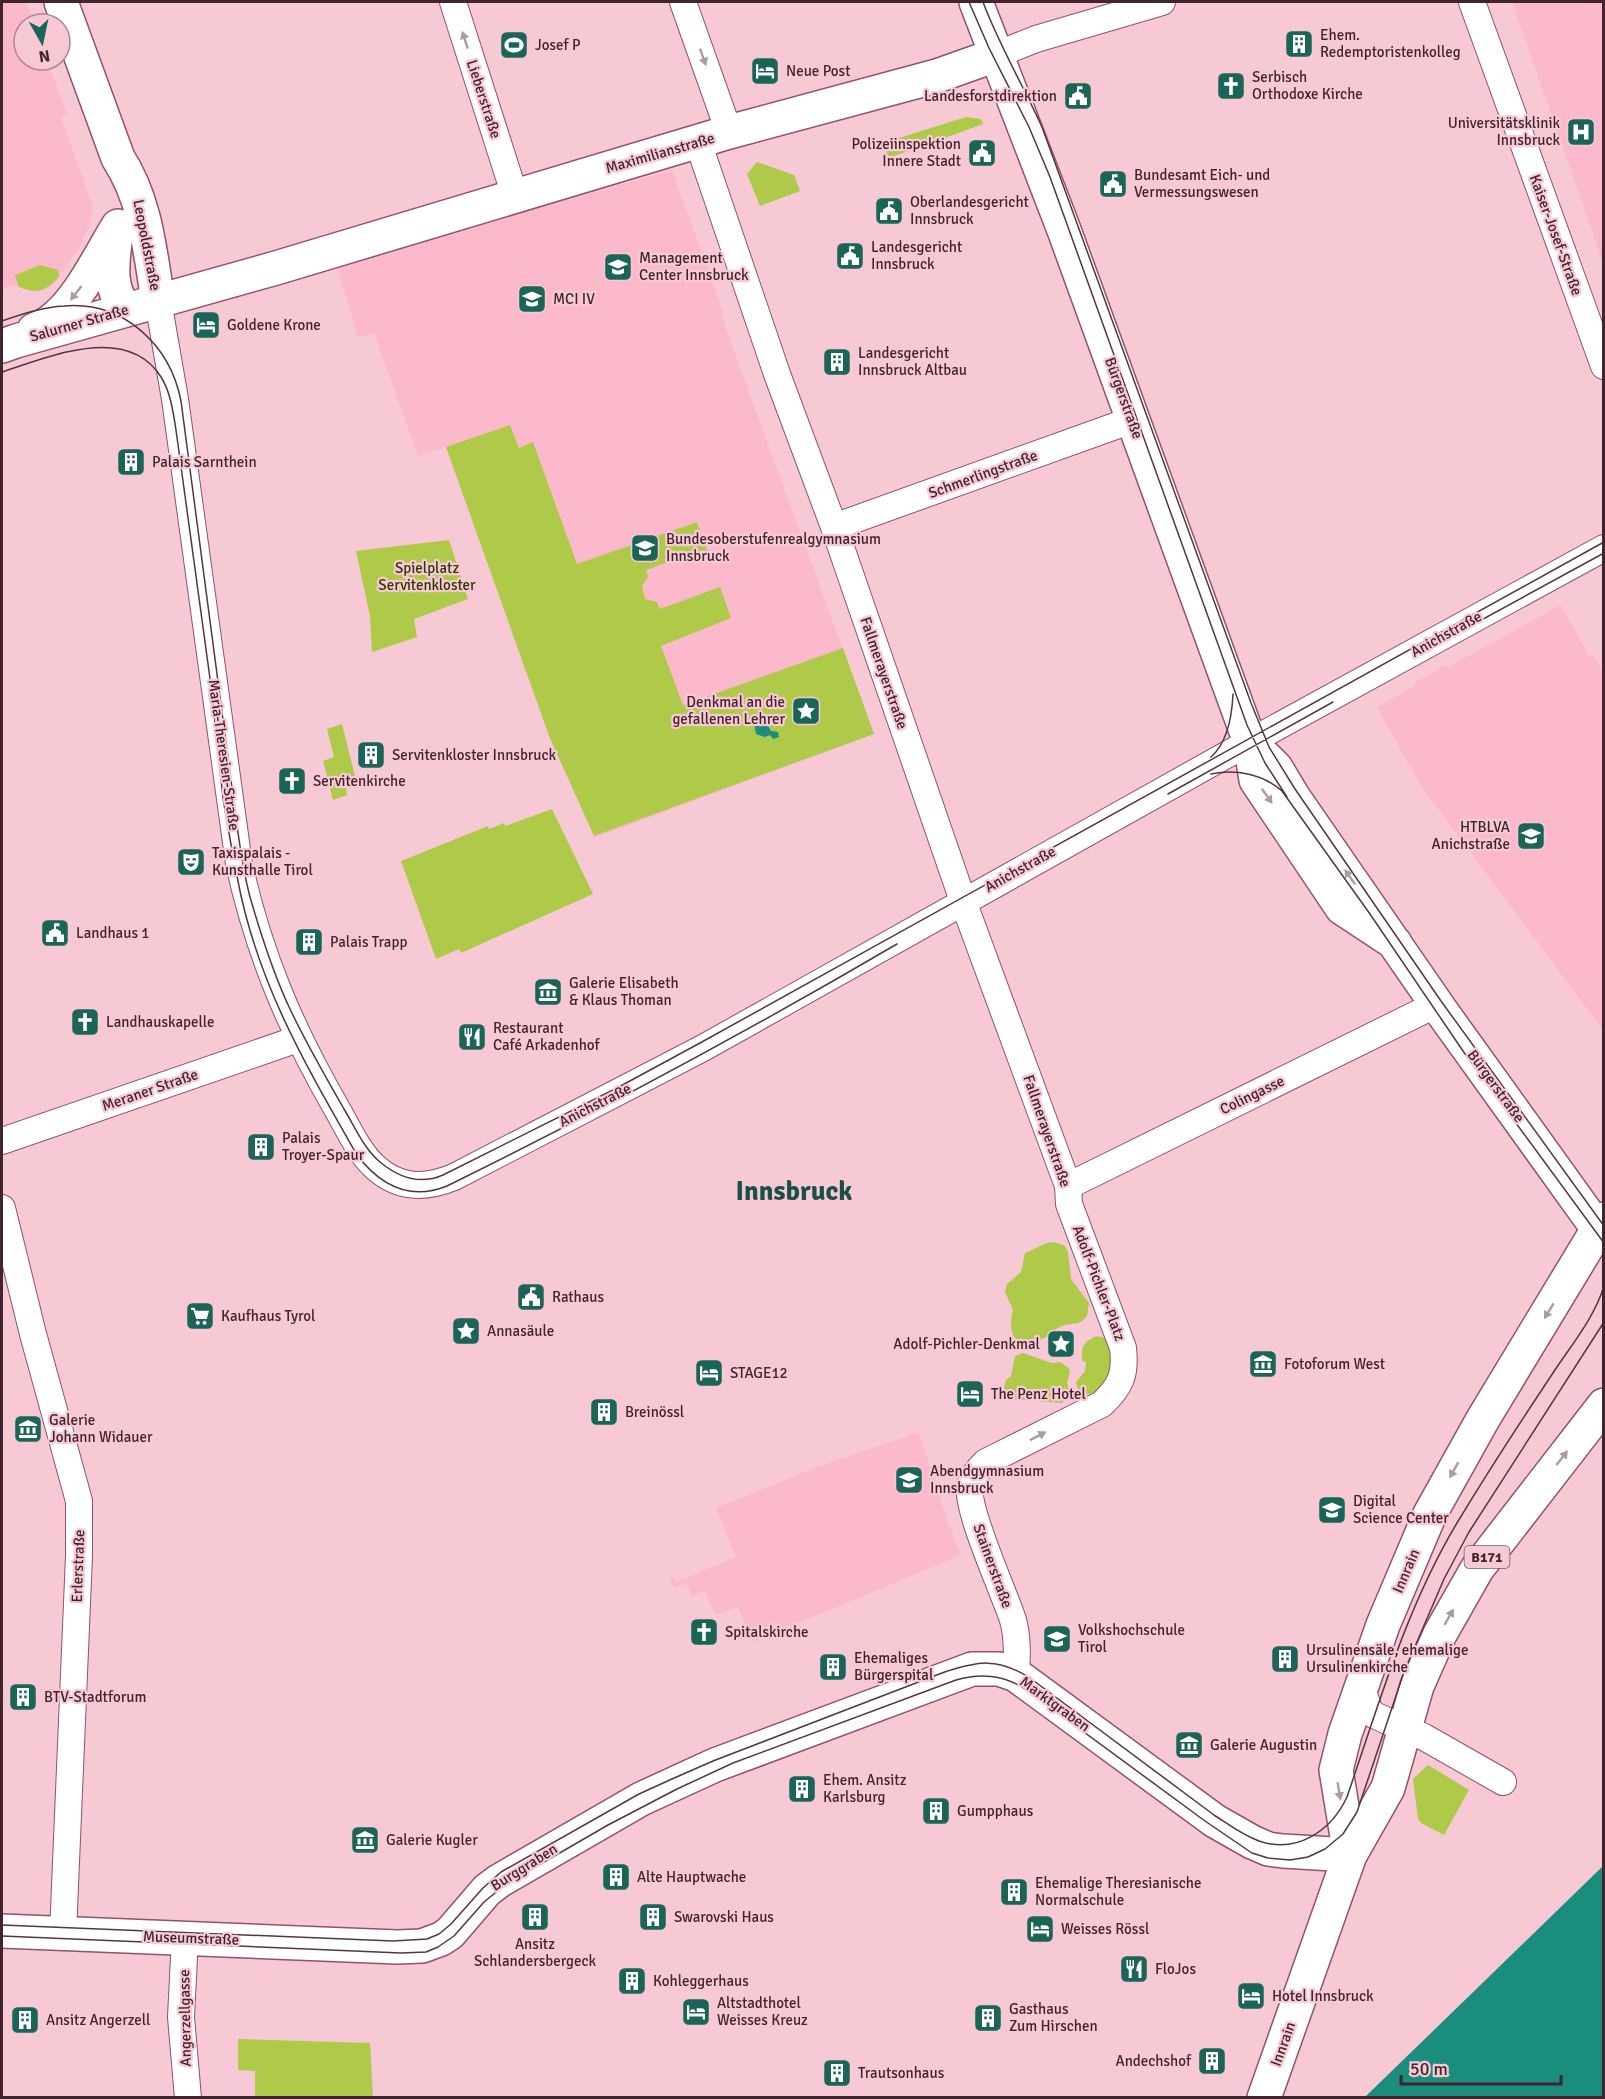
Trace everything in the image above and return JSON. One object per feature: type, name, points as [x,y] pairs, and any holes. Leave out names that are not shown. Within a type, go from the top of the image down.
[{"type":"street","name":"Lieberstraße","points":[[453,2],[515,196]]},
{"type":"street","points":[[683,2],[729,132]]},
{"type":"street","name":"Bürgerstraße","points":[[976,2],[1048,188],[1250,742],[1276,768],[1437,1004],[1602,1228]]},
{"type":"street","name":"Maximilianstraße","points":[[158,301],[283,266],[729,132],[937,76],[1027,42],[1162,2]]},
{"type":"street","name":"Kaiser-Josef-Straße","points":[[1472,2],[1604,366]]},
{"type":"street","name":"Leopoldstraße","points":[[65,3],[118,158],[130,176],[139,198],[148,235],[158,301]]},
{"type":"street","name":"Fallmerayerstraße","points":[[698,141],[777,374],[834,527],[963,901],[1069,1195]]},
{"type":"street","name":"Leopoldstraße","points":[[118,158],[120,205],[111,269],[120,302],[127,310]]},
{"type":"street","name":"Leopoldstraße","points":[[9,344],[52,321],[82,285],[118,226]]},
{"type":"street","name":"Salurner Straße","points":[[9,344],[158,301]]},
{"type":"street","name":"Maria-Theresien-Straße","points":[[158,301],[176,399],[239,864],[248,903],[278,994],[298,1039],[361,1150],[374,1167],[386,1175]]},
{"type":"street","name":"Schmerlingstraße","points":[[834,527],[1132,420]]},
{"type":"street","name":"Anichstraße","points":[[386,1175],[413,1186],[434,1184],[454,1177],[630,1087],[1604,548]]},
{"type":"street","name":"Colingasse","points":[[1069,1195],[1437,1004]]},
{"type":"street","name":"Meraner Straße","points":[[2,1141],[298,1039]]},
{"type":"street","name":"Adolf-Pichler-Platz","points":[[986,1462],[1102,1404],[1115,1391],[1122,1378],[1125,1363],[1123,1348],[1069,1195]]},
{"type":"street","name":"Erlerstraße","points":[[2,1209],[33,1334],[79,1501],[79,1556],[63,1934]]},
{"type":"street","name":"Innrain","points":[[1350,1855],[1336,1770],[1345,1734],[1383,1626],[1430,1514],[1483,1419],[1602,1228]]},
{"type":"street","name":"Innrain","points":[[1264,2097],[1350,1855],[1388,1788],[1430,1654],[1477,1569],[1604,1406]]},
{"type":"street","name":"Stainerstraße","points":[[986,1462],[976,1472],[970,1485],[970,1495],[1013,1621],[1017,1642],[1016,1675]]},
{"type":"street","name":"Marktgraben","points":[[674,1783],[972,1669],[999,1669],[1016,1675],[1215,1821],[1252,1842],[1268,1849],[1283,1851],[1350,1855]]},
{"type":"street","points":[[1361,1685],[1369,1710],[1374,1715],[1424,1737],[1503,1782]]},
{"type":"street","name":"Burggraben","points":[[381,1947],[422,1946],[441,1939],[450,1933],[487,1890],[507,1875],[641,1799],[674,1783]]},
{"type":"street","name":"Museumstraße","points":[[2,1931],[381,1947]]},
{"type":"street","name":"Angerzellgasse","points":[[184,1938],[181,2017],[188,2097]]},
{"type":"shaded area","points":[[2,2],[26,2],[30,12],[12,12],[12,72],[51,72],[67,114],[61,117],[92,204],[92,211],[89,227],[79,248],[49,288],[34,292],[13,285],[2,289]]},
{"type":"shaded area","name":"Universitätsklinik Innsbruck","points":[[1512,2],[1603,2],[1603,262]]},
{"type":"shaded area","name":"Bundesoberstufenrealgymnasium Innsbruck","points":[[672,170],[724,315],[722,316],[731,343],[874,734],[594,838],[446,447],[418,456],[374,333],[358,337],[337,266]]},
{"type":"shaded area","name":"HTBLVA Anichstraße","points":[[1561,605],[1589,656],[1592,655],[1603,672],[1603,1030],[1421,786],[1377,707],[1415,686],[1414,683],[1446,665],[1448,667]]},
{"type":"shaded area","points":[[764,718],[771,731],[778,732],[779,737],[773,739],[770,735],[765,737],[756,734],[754,724]]},
{"type":"shaded area","points":[[919,1432],[948,1523],[961,1555],[753,1642],[738,1607],[715,1615],[705,1591],[692,1596],[686,1583],[674,1588],[670,1578],[673,1577],[676,1582],[736,1557],[716,1508],[817,1467]]},
{"type":"shaded area","points":[[1603,1866],[1603,2097],[1365,2097]]},
{"type":"green space","points":[[966,117],[981,119],[983,124],[889,158],[883,143]]},
{"type":"green space","points":[[757,162],[794,175],[800,191],[760,206],[747,174]]},
{"type":"green space","points":[[40,265],[58,270],[59,277],[45,289],[36,291],[19,287],[15,275]]},
{"type":"green space","points":[[510,425],[519,448],[533,442],[577,564],[697,522],[710,559],[706,559],[703,550],[646,570],[648,577],[642,586],[645,599],[657,602],[660,609],[720,587],[731,618],[661,646],[683,705],[843,648],[874,734],[594,836],[549,736],[446,447]]},
{"type":"green space","name":"Spielplatz Servitenkloster","points":[[449,540],[468,599],[414,619],[417,637],[372,652],[370,616],[356,551]]},
{"type":"green space","points":[[342,724],[357,784],[346,788],[347,795],[333,800],[323,761],[334,757],[327,729]]},
{"type":"green space","points":[[552,809],[593,894],[461,953],[459,949],[436,959],[401,861],[488,826],[489,829],[504,823],[505,826]]},
{"type":"green space","points":[[1054,1242],[1065,1246],[1068,1252],[1071,1279],[1089,1303],[1087,1316],[1081,1322],[1064,1325],[1036,1342],[1021,1343],[1016,1340],[1011,1328],[1013,1310],[1005,1292],[1007,1284],[1021,1272],[1025,1253]]},
{"type":"green space","points":[[1097,1336],[1105,1338],[1108,1342],[1112,1361],[1103,1386],[1094,1393],[1088,1394],[1078,1390],[1076,1382],[1085,1371],[1086,1363],[1082,1360],[1083,1348],[1086,1342]]},
{"type":"green space","points":[[1023,1353],[1052,1363],[1060,1362],[1069,1368],[1067,1382],[1069,1393],[1062,1403],[1008,1399],[1004,1388],[1006,1380],[1011,1376],[1015,1356]]},
{"type":"green space","points":[[1428,1765],[1469,1790],[1444,1835],[1421,1823],[1418,1819],[1413,1779]]},
{"type":"green space","points":[[238,2039],[370,2043],[373,2097],[255,2097],[255,2071],[238,2070]]},
{"type":"tram line","points":[[969,2],[989,48],[1029,127],[1050,177],[1247,725],[1265,763],[1287,797]]},
{"type":"tram line","points":[[983,2],[996,34],[1042,127],[1269,747],[1295,789],[1441,1001],[1604,1226]]},
{"type":"tram line","points":[[2,321],[33,311],[64,306],[86,306],[124,319],[141,331],[167,362],[181,401],[242,862],[258,925],[290,1009],[360,1137],[374,1157],[394,1172],[410,1178],[426,1179],[443,1175],[617,1088],[1604,542]]},
{"type":"tram line","points":[[2,372],[64,353],[108,348],[128,351],[146,361],[164,383],[171,403],[176,430],[212,693],[223,798],[233,856]]},
{"type":"tram line","points":[[1432,647],[1604,553]]},
{"type":"tram line","points":[[1211,757],[1225,736],[1232,711],[1233,694]]},
{"type":"tram line","points":[[1168,794],[1333,702]]},
{"type":"tram line","points":[[1211,774],[1230,772],[1249,774],[1266,780],[1282,791],[1370,914],[1463,1051],[1604,1243]]},
{"type":"tram line","points":[[237,876],[256,951],[285,1021],[319,1088],[357,1155],[366,1166],[386,1182],[408,1191],[421,1192],[447,1186],[504,1158],[674,1069],[897,944]]},
{"type":"tram line","points":[[2,1925],[393,1941],[427,1939],[439,1934],[451,1924],[483,1888],[501,1872],[639,1794],[713,1761],[942,1673],[987,1663],[1007,1667],[1030,1678],[1241,1833],[1273,1844],[1299,1842],[1311,1837],[1332,1820],[1347,1797],[1395,1657],[1439,1555],[1491,1467],[1588,1322],[1604,1286]]},
{"type":"tram line","points":[[2,1936],[401,1953],[426,1952],[454,1936],[484,1902],[506,1884],[608,1825],[677,1789],[733,1763],[956,1680],[974,1676],[991,1676],[1008,1680],[1024,1688],[1252,1853],[1268,1858],[1290,1860],[1308,1857],[1325,1849],[1343,1834],[1357,1812],[1404,1672],[1444,1579],[1469,1532],[1604,1322]]},
{"type":"place","name":"Ehem. Redemptoristenkolleg","points":[[1299,44]]},
{"type":"place","name":"Josef P","points":[[514,45]]},
{"type":"place","name":"Neue Post","points":[[765,71]]},
{"type":"place","name":"Serbisch Orthodoxe Kirche","points":[[1231,86]]},
{"type":"place","name":"Landesforstdirektion","points":[[1078,96]]},
{"type":"place","name":"Universitätsklinik Innsbruck","points":[[1581,132]]},
{"type":"place","name":"Polizeiinspektion Innere Stadt","points":[[982,153]]},
{"type":"place","name":"Bundesamt Eich- und Vermessungswesen","points":[[1113,184]]},
{"type":"place","name":"Oberlandesgericht Innsbruck","points":[[889,211]]},
{"type":"place","name":"Landesgericht Innsbruck","points":[[850,256]]},
{"type":"place","name":"Management Center Innsbruck","points":[[618,267]]},
{"type":"place","name":"MCI IV","points":[[532,299]]},
{"type":"place","name":"Goldene Krone","points":[[206,325]]},
{"type":"place","name":"Landesgericht Innsbruck Altbau","points":[[837,362]]},
{"type":"place","name":"Palais Sarnthein","points":[[131,462]]},
{"type":"place","name":"Bundesoberstufenrealgymnasium Innsbruck","points":[[645,548]]},
{"type":"place","name":"Denkmal an die gefallenen Lehrer","points":[[806,711]]},
{"type":"place","name":"Servitenkloster Innsbruck","points":[[371,755]]},
{"type":"place","name":"Servitenkirche","points":[[292,781]]},
{"type":"place","name":"HTBLVA Anichstraße","points":[[1531,836]]},
{"type":"place","name":"Taxispalais - Kunsthalle Tirol","points":[[191,862]]},
{"type":"place","name":"Landhaus 1","points":[[55,933]]},
{"type":"place","name":"Palais Trapp","points":[[309,942]]},
{"type":"place","name":"Galerie Elisabeth & Klaus Thoman","points":[[548,992]]},
{"type":"place","name":"Landhauskapelle","points":[[85,1022]]},
{"type":"place","name":"Restaurant Café Arkadenhof","points":[[472,1037]]},
{"type":"place","name":"Palais Troyer-Spaur","points":[[261,1147]]},
{"type":"place","name":"Rathaus","points":[[531,1297]]},
{"type":"place","name":"Kaufhaus Tyrol","points":[[200,1316]]},
{"type":"place","name":"Annasäule","points":[[466,1331]]},
{"type":"place","name":"Adolf-Pichler-Denkmal","points":[[1061,1344]]},
{"type":"place","name":"Fotoforum West","points":[[1263,1364]]},
{"type":"place","name":"STAGE12","points":[[709,1373]]},
{"type":"place","name":"The Penz Hotel","points":[[970,1394]]},
{"type":"place","name":"Breinössl","points":[[604,1412]]},
{"type":"place","name":"Galerie Johann Widauer","points":[[28,1429]]},
{"type":"place","name":"Abendgymnasium Innsbruck","points":[[909,1480]]},
{"type":"place","name":"Digital Science Center","points":[[1332,1510]]},
{"type":"place","name":"Spitalskirche","points":[[704,1632]]},
{"type":"place","name":"Volkshochschule Tirol","points":[[1057,1639]]},
{"type":"place","name":"Ursulinensäle, ehemalige Ursulinenkirche","points":[[1285,1659]]},
{"type":"place","name":"Ehemaliges Bürgerspital","points":[[833,1667]]},
{"type":"place","name":"BTV-Stadtforum","points":[[23,1697]]},
{"type":"place","name":"Galerie Augustin","points":[[1189,1745]]},
{"type":"place","name":"Ehem. Ansitz Karlsburg","points":[[802,1789]]},
{"type":"place","name":"Gumpphaus","points":[[936,1811]]},
{"type":"place","name":"Galerie Kugler","points":[[365,1840]]},
{"type":"place","name":"Alte Hauptwache","points":[[616,1877]]},
{"type":"place","name":"Ehemalige Theresianische Normalschule","points":[[1014,1892]]},
{"type":"place","name":"Ansitz Schlandersbergeck","points":[[535,1917]]},
{"type":"place","name":"Swarovski Haus","points":[[653,1917]]},
{"type":"place","name":"Weisses Rössl","points":[[1040,1929]]},
{"type":"place","name":"FloJos","points":[[1134,1969]]},
{"type":"place","name":"Kohleggerhaus","points":[[632,1981]]},
{"type":"place","name":"Hotel Innsbruck","points":[[1251,1996]]},
{"type":"place","name":"Altstadthotel Weisses Kreuz","points":[[696,2012]]},
{"type":"place","name":"Gasthaus Zum Hirschen","points":[[988,2018]]},
{"type":"place","name":"Ansitz Angerzell","points":[[25,2020]]},
{"type":"place","name":"Andechshof","points":[[1212,2061]]},
{"type":"place","name":"Trautsonhaus","points":[[837,2073]]},
{"type":"district","name":"Innsbruck","points":[[794,1191]]}]
